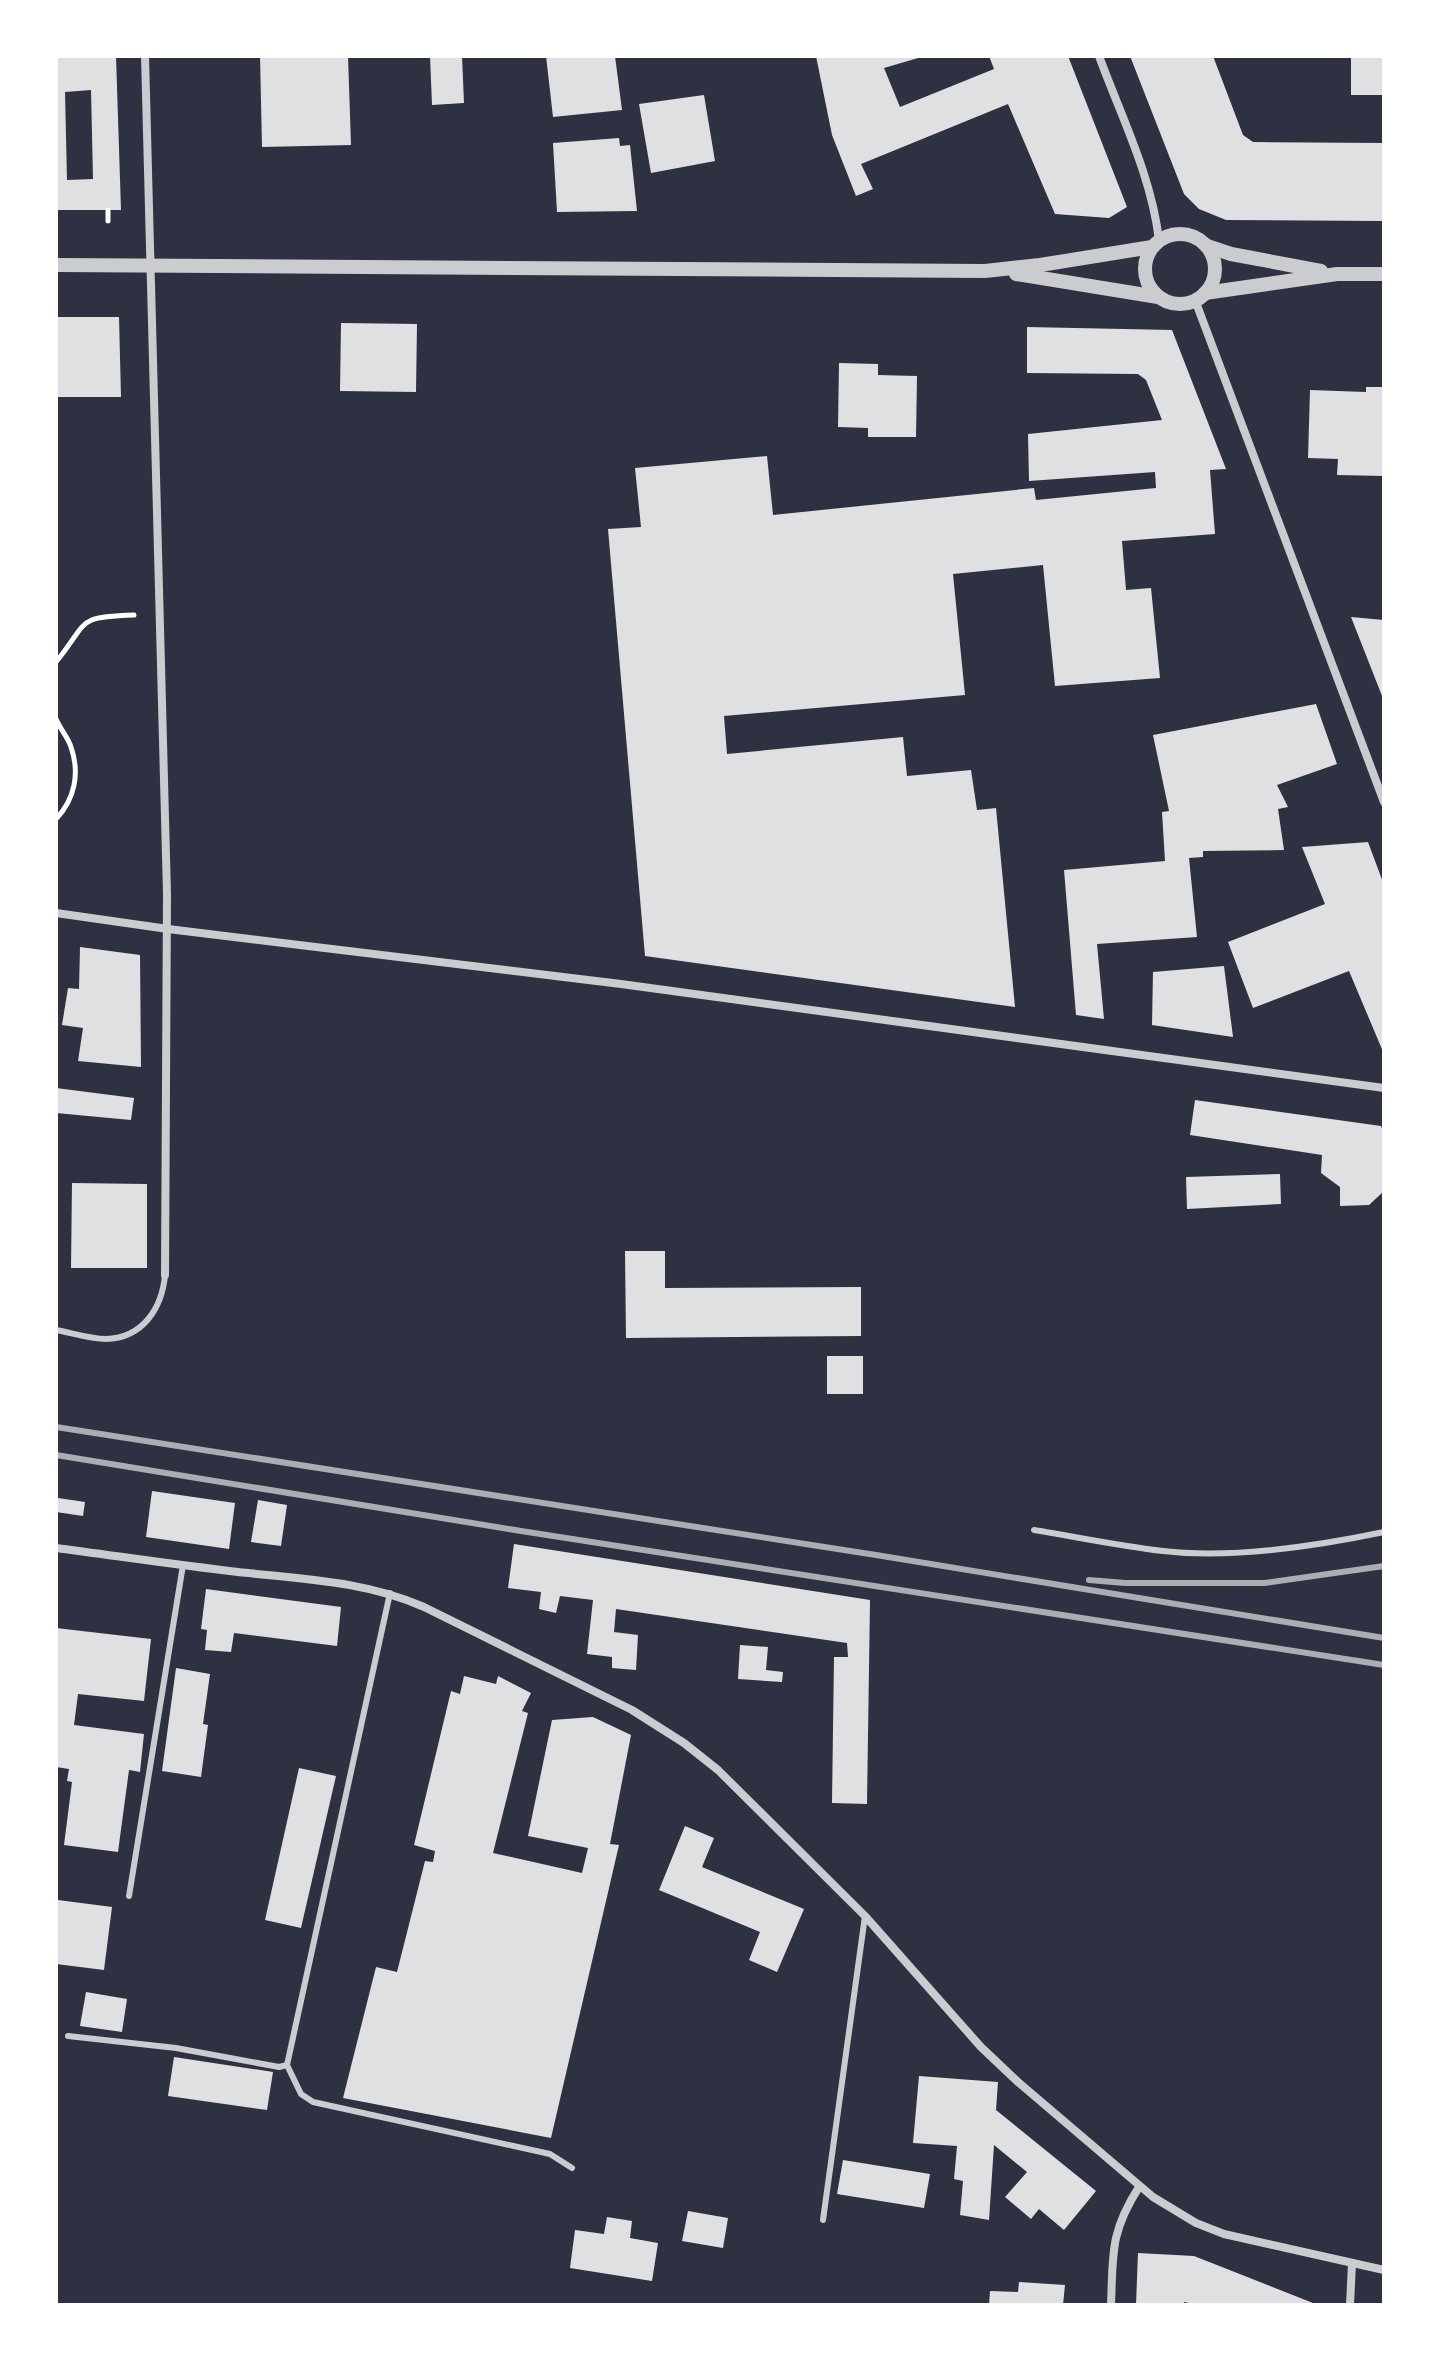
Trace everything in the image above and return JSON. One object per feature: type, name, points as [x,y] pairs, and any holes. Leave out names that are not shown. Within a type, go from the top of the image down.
[{"type":"street","points":[[145,56],[168,929],[165,1275]]},
{"type":"street","points":[[1099,56],[1155,212],[1156,244],[1145,263],[1145,272],[1151,290],[1158,297]]},
{"type":"street","points":[[996,271],[1156,244],[1177,234],[1188,235],[1207,246],[1275,264],[1337,274],[1384,274]]},
{"type":"street","points":[[1200,297],[1214,277],[1215,267],[1207,246]]},
{"type":"street","points":[[56,265],[996,271],[1158,297],[1176,304],[1200,297],[1337,274]]},
{"type":"street","points":[[1200,297],[1384,802]]},
{"type":"street","points":[[56,913],[621,984],[1384,1088]]},
{"type":"street","points":[[56,1548],[356,1585],[390,1593],[611,1699],[684,1743],[732,1782],[865,1916],[981,2047],[1139,2187],[1170,2209],[1211,2229],[1384,2270]]},
{"type":"street","points":[[1111,2305],[1115,2235],[1139,2187]]},
{"type":"street","points":[[1350,2305],[1352,2263]]},
{"type":"lane","points":[[56,1330],[104,1339],[132,1332],[145,1324],[157,1308],[163,1294],[165,1275]]},
{"type":"lane","points":[[1034,1530],[1165,1551],[1216,1552],[1344,1540],[1384,1532]]},
{"type":"lane","points":[[129,1896],[183,1565]]},
{"type":"lane","points":[[390,1593],[287,2065],[301,2094],[313,2102],[550,2154],[572,2168]]},
{"type":"lane","points":[[823,2220],[865,1916]]},
{"type":"lane","points":[[68,2036],[176,2048],[279,2067],[287,2065]]},
{"type":"path","points":[[108,210],[108,221]]},
{"type":"path","points":[[56,662],[85,622],[102,616],[134,615]]},
{"type":"path","points":[[56,719],[71,746],[76,776],[73,792],[56,819]]},
{"type":"building","points":[[56,56],[116,56],[121,210],[56,210]],"holes":[[[91,90],[93,179],[67,180],[65,92]]]},
{"type":"building","points":[[260,56],[348,56],[351,145],[262,147]]},
{"type":"building","points":[[430,56],[462,56],[464,103],[432,105]]},
{"type":"building","points":[[546,56],[615,56],[622,110],[553,117]]},
{"type":"building","points":[[816,56],[925,56],[884,68],[900,107],[994,69],[989,56],[1068,56],[1127,207],[1109,218],[1055,214],[1008,104],[861,164],[873,189],[856,196],[832,135]]},
{"type":"building","points":[[1130,56],[1213,56],[1243,135],[1253,142],[1384,143],[1384,221],[1226,220],[1199,209],[1184,194]]},
{"type":"building","points":[[1351,56],[1384,56],[1384,95],[1351,95]]},
{"type":"building","points":[[704,95],[715,161],[651,173],[639,104]]},
{"type":"building","points":[[619,138],[620,146],[630,145],[637,211],[557,212],[553,143]]},
{"type":"building","points":[[56,317],[119,317],[121,397],[56,397]]},
{"type":"building","points":[[341,323],[417,324],[416,392],[340,391]]},
{"type":"building","points":[[1027,327],[1172,330],[1226,469],[1210,470],[1215,534],[1122,541],[1126,590],[1151,588],[1160,678],[1055,686],[1043,565],[953,574],[965,695],[724,716],[727,754],[903,737],[907,776],[971,770],[977,810],[996,808],[1015,1007],[645,956],[608,529],[641,527],[635,468],[767,456],[773,515],[1034,488],[1036,500],[1156,488],[1155,472],[1029,481],[1028,434],[1162,420],[1146,380],[1138,374],[1027,373]]},
{"type":"building","points":[[839,363],[878,364],[878,375],[917,376],[916,437],[868,437],[868,428],[838,427]]},
{"type":"building","points":[[1366,387],[1384,387],[1384,476],[1337,475],[1338,459],[1308,458],[1310,390],[1366,392]]},
{"type":"building","points":[[1351,617],[1384,620],[1384,701]]},
{"type":"building","points":[[1316,704],[1337,764],[1277,785],[1288,807],[1278,809],[1284,850],[1203,851],[1203,857],[1189,858],[1197,937],[1097,944],[1104,1019],[1076,1015],[1064,870],[1165,861],[1162,812],[1169,811],[1153,735]]},
{"type":"building","points":[[1368,842],[1384,885],[1384,1054],[1349,971],[1253,1008],[1228,942],[1325,904],[1302,847]]},
{"type":"building","points":[[80,947],[140,955],[141,1067],[78,1061],[83,1028],[62,1025],[68,988],[79,989]]},
{"type":"building","points":[[1224,966],[1233,1037],[1152,1025],[1153,972]]},
{"type":"building","points":[[56,1088],[134,1098],[131,1120],[56,1113]]},
{"type":"building","points":[[1195,1100],[1381,1126],[1384,1133],[1384,1191],[1369,1205],[1340,1206],[1340,1187],[1321,1173],[1322,1155],[1190,1135]]},
{"type":"building","points":[[1280,1174],[1281,1204],[1187,1209],[1186,1177]]},
{"type":"building","points":[[72,1183],[147,1184],[147,1268],[71,1268]]},
{"type":"building","points":[[625,1251],[665,1251],[665,1288],[861,1287],[861,1336],[626,1338]]},
{"type":"building","points":[[827,1356],[863,1356],[863,1394],[827,1394]]},
{"type":"building","points":[[152,1491],[235,1503],[229,1549],[146,1537]]},
{"type":"building","points":[[58,1498],[85,1502],[83,1516],[56,1512]]},
{"type":"building","points":[[258,1500],[287,1505],[281,1546],[251,1542]]},
{"type":"building","points":[[514,1544],[870,1600],[867,1804],[832,1803],[834,1657],[848,1657],[847,1643],[616,1609],[614,1632],[638,1635],[636,1670],[612,1668],[612,1657],[587,1654],[593,1600],[560,1596],[556,1613],[539,1609],[541,1592],[508,1588]]},
{"type":"building","points":[[206,1589],[341,1607],[337,1646],[234,1633],[231,1652],[205,1650],[207,1630],[201,1629]]},
{"type":"building","points":[[56,1628],[151,1639],[144,1701],[78,1694],[74,1725],[144,1734],[140,1772],[129,1770],[118,1852],[64,1845],[72,1782],[67,1781],[69,1769],[56,1767]]},
{"type":"building","points":[[740,1645],[768,1647],[766,1670],[783,1672],[782,1682],[738,1679]]},
{"type":"building","points":[[176,1668],[210,1674],[203,1724],[208,1725],[201,1777],[162,1771]]},
{"type":"building","points":[[464,1676],[496,1684],[498,1676],[531,1693],[522,1711],[528,1713],[493,1853],[582,1873],[588,1848],[528,1836],[552,1720],[593,1717],[631,1735],[610,1844],[619,1845],[551,2138],[343,2098],[376,1967],[397,1972],[425,1861],[433,1862],[435,1851],[414,1845],[451,1691],[460,1694]]},
{"type":"building","points":[[299,1768],[336,1776],[301,1928],[265,1920]]},
{"type":"building","points":[[685,1826],[714,1838],[702,1867],[804,1909],[777,1972],[749,1960],[760,1932],[659,1890]]},
{"type":"building","points":[[58,1900],[112,1907],[104,1970],[56,1964]]},
{"type":"building","points":[[86,1992],[127,1999],[122,2032],[80,2026]]},
{"type":"building","points":[[174,2057],[273,2072],[267,2110],[168,2096]]},
{"type":"building","points":[[919,2076],[998,2082],[996,2110],[1096,2191],[1064,2230],[1039,2209],[1031,2219],[1005,2197],[1027,2172],[994,2145],[989,2220],[960,2215],[963,2181],[954,2179],[957,2146],[913,2143]]},
{"type":"building","points":[[843,2160],[930,2174],[924,2208],[837,2194]]},
{"type":"building","points":[[688,2211],[728,2218],[723,2248],[682,2241]]},
{"type":"building","points":[[607,2217],[632,2221],[630,2238],[658,2243],[652,2281],[570,2268],[575,2230],[604,2234]]},
{"type":"building","points":[[1138,2253],[1194,2256],[1318,2305],[1199,2305],[1184,2302],[1184,2305],[1136,2305]]},
{"type":"building","points":[[1019,2282],[1065,2285],[1063,2305],[989,2305],[990,2291],[1018,2292]]},
{"type":"railway","points":[[56,1427],[1384,1638]]},
{"type":"railway","points":[[56,1455],[521,1531],[1384,1665]]},
{"type":"railway","points":[[1089,1580],[1265,1583],[1384,1566]]}]
